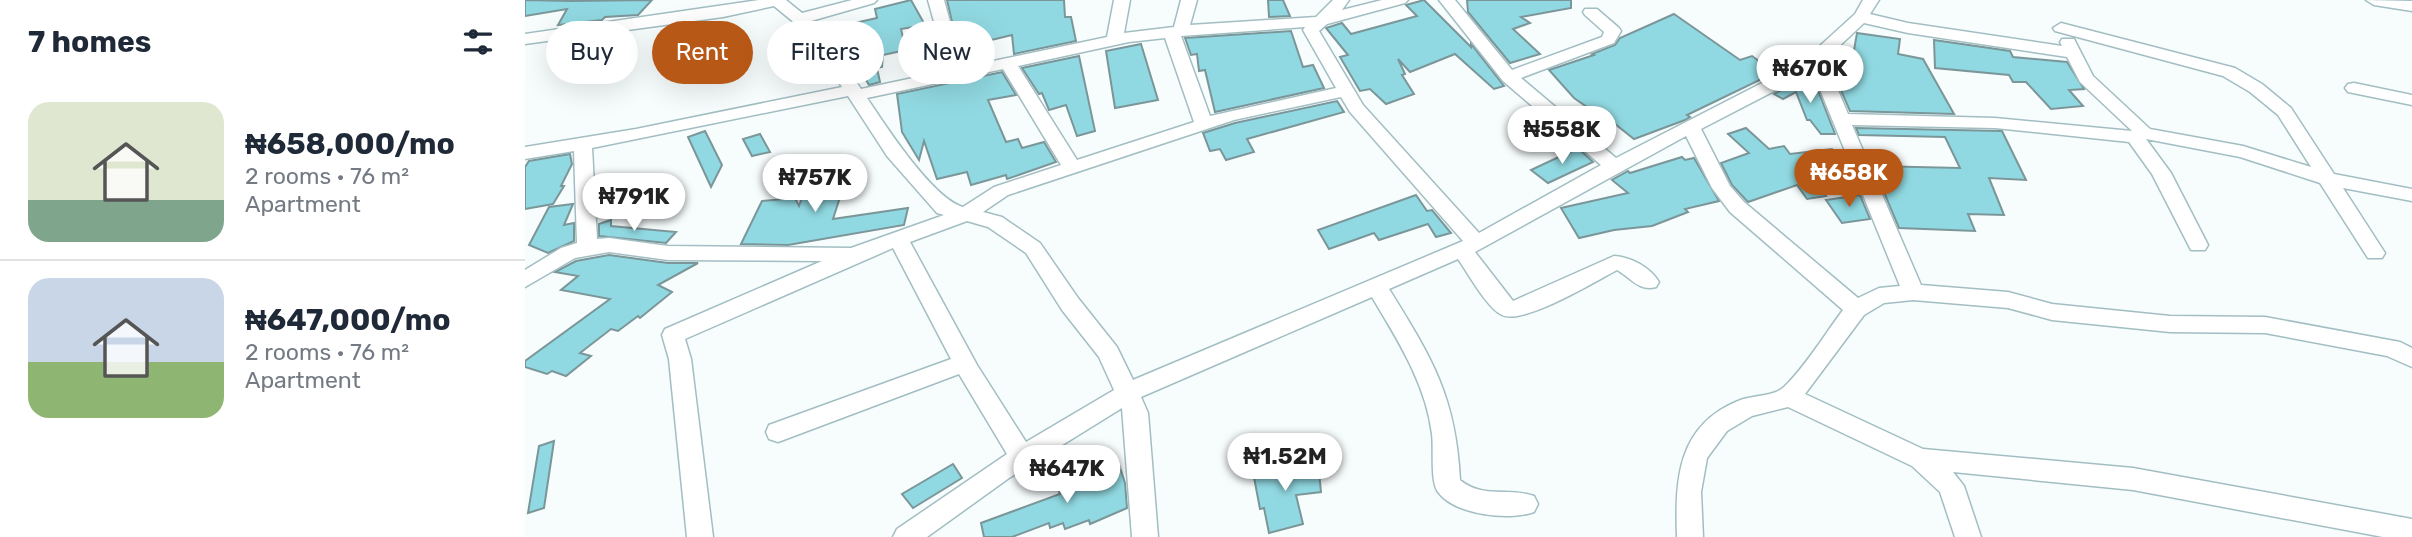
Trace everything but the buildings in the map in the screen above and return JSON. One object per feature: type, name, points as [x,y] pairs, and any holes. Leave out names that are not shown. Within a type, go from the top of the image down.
[{"type":"street","points":[[525,39],[723,12],[777,0],[813,30],[894,152],[944,208],[995,222],[1033,248],[1070,304],[1109,353],[1136,413],[1145,537]]},
{"type":"street","points":[[800,19],[853,2],[869,0]]},
{"type":"street","points":[[936,0],[942,21]]},
{"type":"street","points":[[1115,40],[1122,0]]},
{"type":"street","points":[[1189,0],[1176,32],[1204,124]]},
{"type":"street","points":[[1341,0],[1334,12],[1317,22],[1311,30],[1356,108],[1470,246],[1502,304],[1509,309],[1522,308],[1614,263],[1624,264],[1648,282]]},
{"type":"street","points":[[525,153],[1008,63],[1115,40],[1176,32],[1317,22],[1399,0]]},
{"type":"street","points":[[1447,0],[1509,77],[1614,166]]},
{"type":"street","points":[[2374,0],[2412,6]]},
{"type":"street","points":[[906,537],[1022,457],[1127,393],[1470,246],[1614,166],[1807,67],[1866,8],[1921,30],[2074,53]]},
{"type":"street","points":[[1509,77],[1608,40],[1613,31],[1591,12]]},
{"type":"street","points":[[2198,245],[2140,135],[2086,78],[2063,23],[2243,78],[2285,112],[2375,253]]},
{"type":"street","points":[[1008,63],[1072,167]]},
{"type":"street","points":[[1807,67],[1829,90],[1913,292]]},
{"type":"street","points":[[2354,88],[2412,100]]},
{"type":"street","points":[[700,537],[680,359],[673,335],[857,254],[966,214],[1000,191],[1204,124],[1346,91]]},
{"type":"street","points":[[1841,119],[1995,123],[2140,135],[2243,152],[2329,179],[2412,195]]},
{"type":"street","points":[[1691,127],[1722,188],[1737,207],[1856,309]]},
{"type":"street","points":[[583,144],[587,247]]},
{"type":"street","points":[[898,239],[965,363],[1022,457]]},
{"type":"street","points":[[525,280],[568,253],[587,247],[609,245],[668,253],[857,254]]},
{"type":"street","points":[[1376,286],[1402,328],[1436,399],[1443,423],[1447,485],[1459,496],[1484,503],[1525,504]]},
{"type":"street","points":[[1689,537],[1688,492],[1695,455],[1710,434],[1718,424],[1745,408],[1790,397],[1856,309],[1879,296],[1913,292],[2008,300],[2052,312],[2157,322],[2265,325],[2392,348],[2412,358]]},
{"type":"street","points":[[778,432],[965,363]]},
{"type":"street","points":[[1790,397],[1875,440],[1921,458],[2133,478],[2412,531]]},
{"type":"street","points":[[1921,458],[1951,486],[1968,537]]}]
